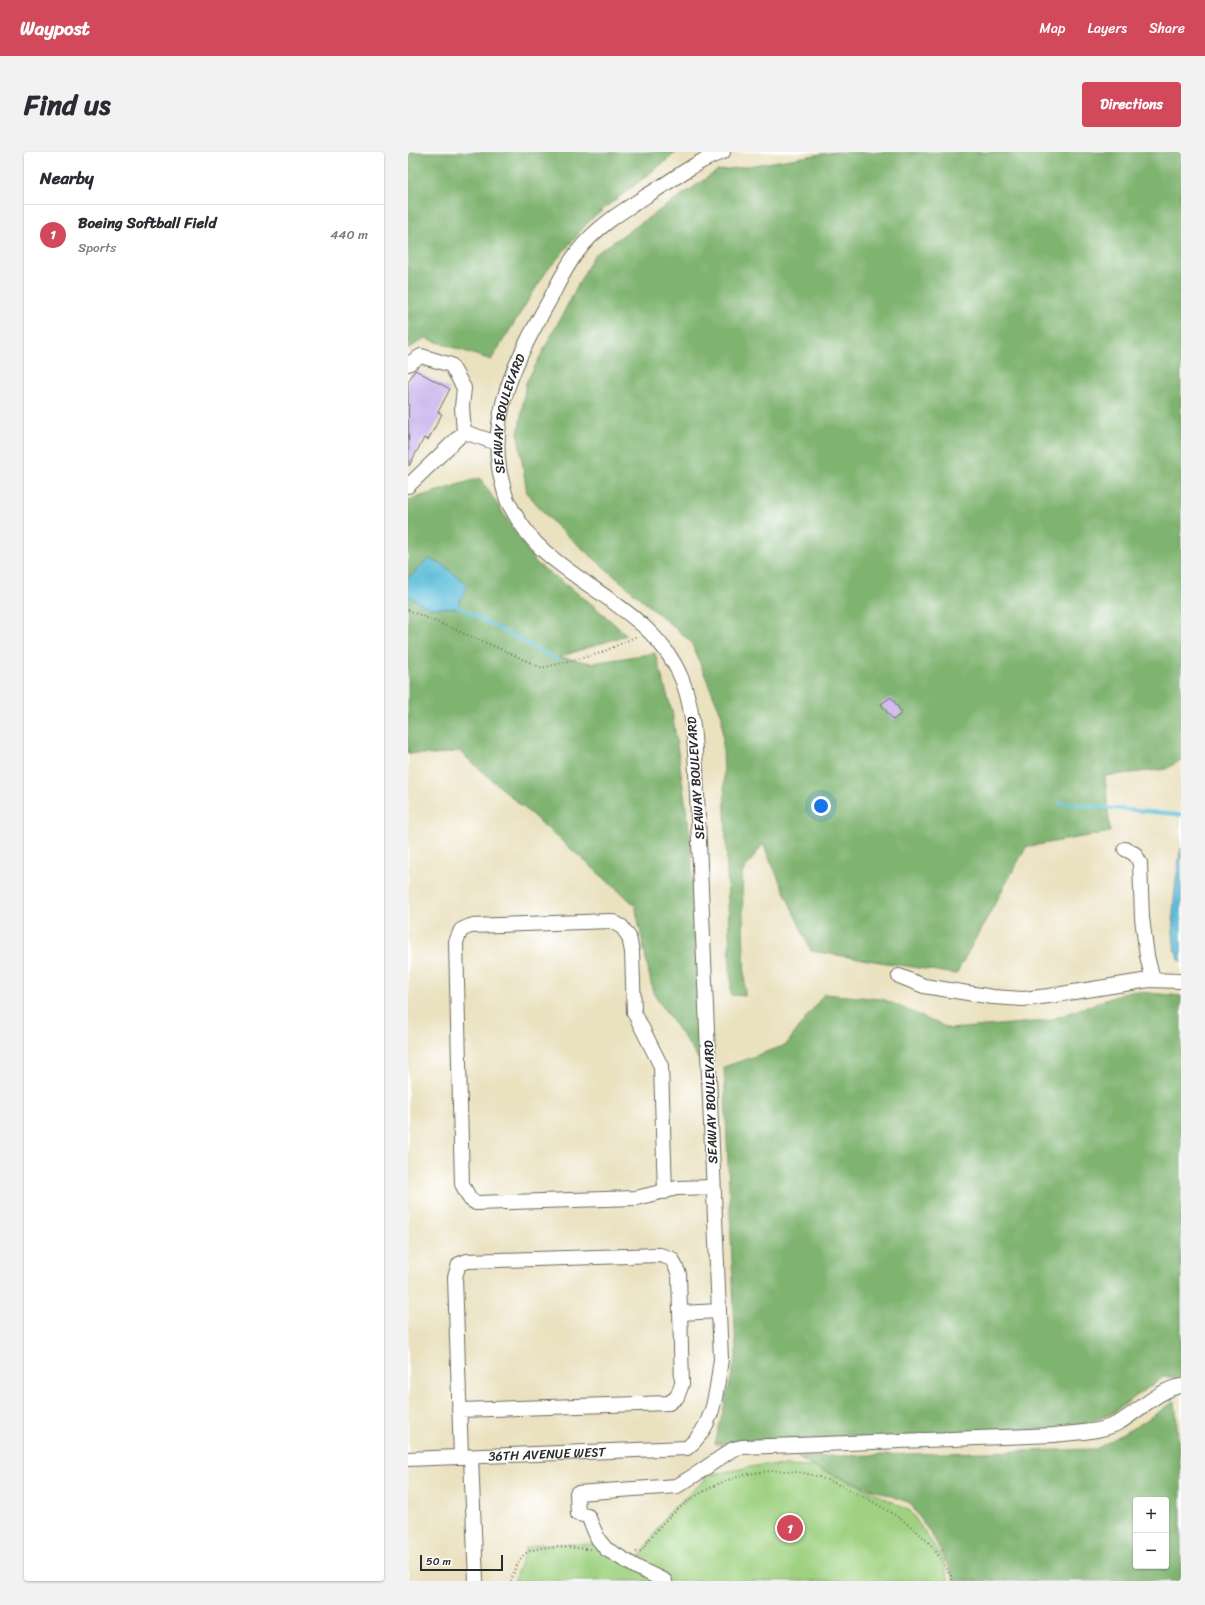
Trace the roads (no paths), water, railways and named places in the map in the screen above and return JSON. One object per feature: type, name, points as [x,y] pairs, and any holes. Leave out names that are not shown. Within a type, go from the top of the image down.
[{"type":"street","name":"SEAWAY BOULEVARD","points":[[687,1448],[698,1439],[709,1419],[715,1398],[721,1359],[697,795],[692,716],[684,685],[674,662],[660,641],[619,604],[571,573],[543,550],[528,533],[507,500],[499,470],[497,443],[499,419],[507,388],[521,354],[563,275],[578,251],[594,234],[621,213],[686,171],[715,154],[723,152]]},
{"type":"street","points":[[408,364],[421,356],[451,365],[464,388],[462,407],[464,432]]},
{"type":"street","points":[[464,432],[497,443]]},
{"type":"street","points":[[408,486],[464,432]]},
{"type":"street","points":[[1125,849],[1135,854],[1140,863],[1143,925],[1147,956],[1153,980]]},
{"type":"street","points":[[665,1192],[661,1066],[634,1012],[632,952],[629,938],[622,927],[611,922],[470,926],[461,930],[456,942],[462,1184],[470,1199],[476,1203],[628,1198],[665,1192],[677,1188],[713,1187]]},
{"type":"street","points":[[899,976],[924,986],[993,997],[1023,999],[1153,980],[1174,980]]},
{"type":"street","points":[[459,1410],[669,1403],[677,1397],[682,1384],[679,1274],[672,1259],[660,1254],[467,1261],[459,1264],[455,1277],[459,1410],[466,1457],[476,1581]]},
{"type":"street","points":[[681,1313],[719,1311]]},
{"type":"street","points":[[665,1581],[638,1568],[606,1549],[598,1539],[588,1516],[578,1514],[577,1492],[677,1486],[733,1449],[742,1446],[1054,1435],[1101,1429],[1119,1422],[1154,1399],[1176,1387],[1181,1386]]},
{"type":"street","name":"36TH AVENUE WEST","points":[[408,1459],[687,1448]]},
{"type":"water","points":[[428,559],[443,565],[467,584],[457,608],[429,608],[408,596],[408,579]]},
{"type":"water","points":[[1181,848],[1181,962],[1176,954],[1173,925],[1175,889]]},
{"type":"waterway","points":[[455,605],[556,659]]},
{"type":"waterway","points":[[1060,803],[1181,815]]},
{"type":"place","name":"Boeing Softball Field","points":[[790,1528]]}]
